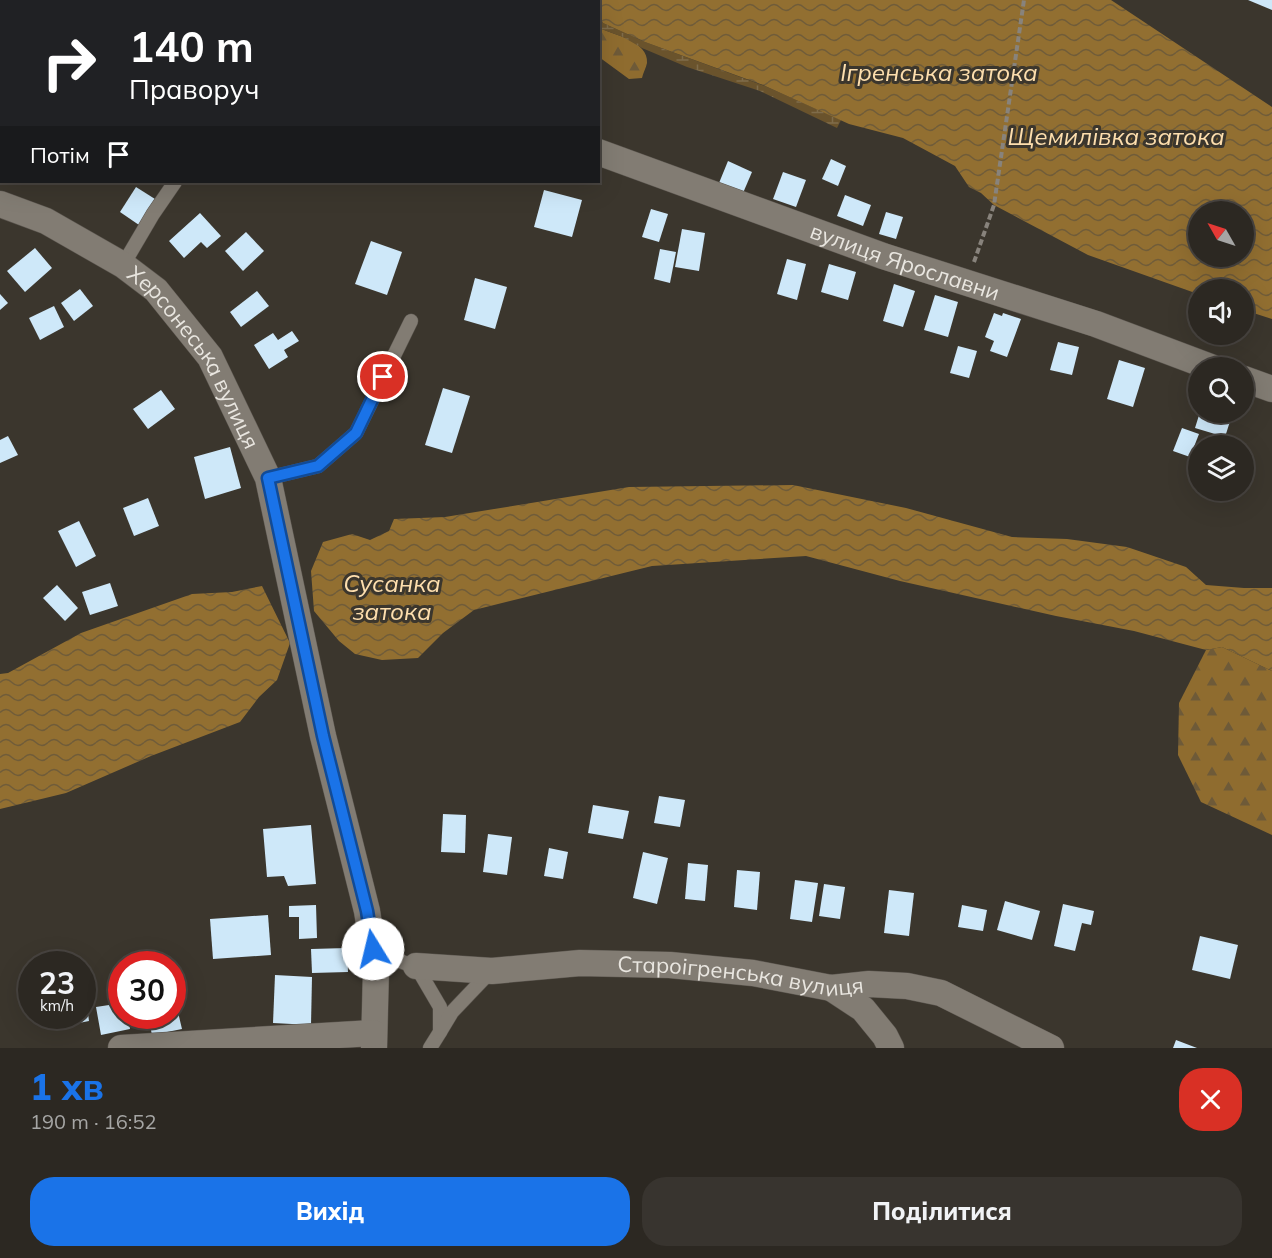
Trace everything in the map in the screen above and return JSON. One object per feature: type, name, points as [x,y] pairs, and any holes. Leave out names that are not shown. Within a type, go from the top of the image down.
[{"type":"street","name":"вулиця Ярославни","points":[[600,153],[883,256],[1096,324],[1188,359]]},
{"type":"street","name":"Херсонеська вулиця","points":[[0,204],[46,221],[123,266],[156,290],[210,357],[268,478],[323,736],[367,911],[376,969],[374,1040]]},
{"type":"street","points":[[1254,383],[1272,389]]},
{"type":"street","name":"Староігренська вулиця","points":[[416,966],[492,970],[580,963],[670,965],[753,973],[831,988],[879,984],[907,986],[941,993],[1051,1048]]},
{"type":"street","points":[[831,988],[863,1009],[885,1036],[891,1048]]},
{"type":"street","points":[[121,1048],[374,1040]]},
{"type":"lane","points":[[123,266],[153,214],[174,183]]},
{"type":"lane","points":[[268,478],[318,466],[356,433],[411,321]]},
{"type":"lane","points":[[367,911],[390,956],[408,965],[416,966],[440,1007],[440,1032]]},
{"type":"lane","points":[[430,1048],[452,1012],[492,970]]},
{"type":"path","points":[[967,282],[994,205],[1024,0]]},
{"type":"green space","points":[[600,21],[645,42],[765,86],[841,120],[837,128],[760,91],[687,67],[601,29]]},
{"type":"green space","points":[[600,28],[636,44],[646,55],[647,63],[642,78],[629,79],[600,58]]},
{"type":"green space","points":[[1222,647],[1272,671],[1272,835],[1201,802],[1178,755],[1179,703],[1206,650]]},
{"type":"water","points":[[600,0],[1111,0],[1272,107],[1272,319],[1254,313],[1254,279],[1188,279],[1188,290],[1088,255],[994,205],[981,193],[969,187],[955,166],[903,138],[849,124],[763,85],[645,42],[603,23],[600,19]]},
{"type":"water","name":"Сусанка затока","points":[[793,485],[906,508],[1012,537],[1067,539],[1127,547],[1186,567],[1206,585],[1272,588],[1272,671],[1222,647],[1206,650],[1134,631],[900,581],[806,556],[652,566],[474,610],[443,633],[418,658],[382,660],[355,654],[339,641],[314,611],[311,571],[323,542],[352,534],[370,540],[389,531],[394,519],[445,517],[629,487]]},
{"type":"water","name":"Сусанка затока","points":[[262,586],[290,643],[277,680],[259,697],[240,722],[151,756],[66,793],[0,809],[0,674],[8,673],[81,633],[192,594],[232,592]]},
{"type":"building","points":[[1248,0],[1272,0],[1272,10]]},
{"type":"building","points":[[831,159],[846,166],[838,186],[822,179]]},
{"type":"building","points":[[728,161],[752,172],[743,193],[719,183]]},
{"type":"building","points":[[783,172],[806,180],[796,207],[773,199]]},
{"type":"building","points":[[136,187],[155,199],[139,225],[120,212]]},
{"type":"building","points":[[544,190],[582,200],[572,237],[534,227]]},
{"type":"building","points":[[845,195],[871,205],[863,226],[837,216]]},
{"type":"building","points":[[651,209],[668,214],[659,242],[642,237]]},
{"type":"building","points":[[886,212],[903,217],[896,239],[879,234]]},
{"type":"building","points":[[200,213],[221,236],[207,248],[201,242],[184,258],[169,241]]},
{"type":"building","points":[[682,229],[705,233],[699,271],[675,267]]},
{"type":"building","points":[[246,232],[264,251],[243,271],[225,251]]},
{"type":"building","points":[[371,241],[402,252],[387,295],[355,284]]},
{"type":"building","points":[[35,248],[52,268],[25,292],[7,271]]},
{"type":"building","points":[[660,249],[676,252],[670,283],[654,279]]},
{"type":"building","points":[[787,259],[806,264],[797,300],[777,294]]},
{"type":"building","points":[[829,264],[856,272],[848,300],[821,292]]},
{"type":"building","points":[[475,278],[507,287],[495,329],[464,320]]},
{"type":"building","points":[[894,284],[915,291],[903,327],[883,321]]},
{"type":"building","points":[[80,289],[93,306],[74,321],[61,303]]},
{"type":"building","points":[[257,291],[269,306],[241,327],[230,312]]},
{"type":"building","points":[[0,294],[8,303],[0,310]]},
{"type":"building","points":[[935,295],[958,302],[948,337],[924,330]]},
{"type":"building","points":[[54,306],[64,327],[40,340],[29,318]]},
{"type":"building","points":[[994,313],[1002,316],[1003,313],[1021,319],[1007,357],[990,351],[994,341],[985,337]]},
{"type":"building","points":[[292,331],[299,341],[284,350],[288,357],[269,369],[254,345],[273,333],[278,340]]},
{"type":"building","points":[[1058,342],[1079,347],[1072,375],[1050,370]]},
{"type":"building","points":[[958,346],[977,351],[969,378],[950,373]]},
{"type":"building","points":[[1119,360],[1145,368],[1133,407],[1107,399]]},
{"type":"building","points":[[443,388],[470,396],[452,453],[425,445]]},
{"type":"building","points":[[161,390],[175,409],[148,429],[133,409]]},
{"type":"building","points":[[1197,423],[1229,423],[1226,435],[1195,428]]},
{"type":"building","points":[[1182,428],[1199,434],[1188,435],[1188,456],[1173,451]]},
{"type":"building","points":[[8,436],[18,455],[0,463],[0,440]]},
{"type":"building","points":[[230,447],[241,488],[205,499],[194,457]]},
{"type":"building","points":[[148,498],[159,526],[134,536],[123,508]]},
{"type":"building","points":[[79,521],[96,556],[76,567],[58,531]]},
{"type":"building","points":[[110,583],[118,606],[90,615],[82,592]]},
{"type":"building","points":[[57,585],[78,608],[65,621],[43,598]]},
{"type":"building","points":[[659,796],[685,800],[680,827],[654,823]]},
{"type":"building","points":[[593,805],[629,811],[623,839],[588,833]]},
{"type":"building","points":[[443,814],[466,815],[465,853],[441,852]]},
{"type":"building","points":[[311,825],[316,884],[288,886],[284,876],[267,877],[263,829]]},
{"type":"building","points":[[488,834],[512,837],[507,875],[483,872]]},
{"type":"building","points":[[549,848],[568,852],[563,879],[544,876]]},
{"type":"building","points":[[643,852],[668,858],[657,904],[633,898]]},
{"type":"building","points":[[688,863],[708,865],[705,901],[685,899]]},
{"type":"building","points":[[737,870],[760,872],[757,910],[734,907]]},
{"type":"building","points":[[795,880],[818,883],[812,922],[790,919]]},
{"type":"building","points":[[824,884],[845,887],[840,919],[819,916]]},
{"type":"building","points":[[889,890],[914,893],[909,936],[884,933]]},
{"type":"building","points":[[1005,901],[1040,911],[1032,940],[997,930]]},
{"type":"building","points":[[1063,904],[1094,911],[1091,925],[1082,923],[1075,951],[1054,946]]},
{"type":"building","points":[[316,905],[317,938],[299,939],[299,917],[289,917],[289,906]]},
{"type":"building","points":[[962,905],[987,910],[983,931],[958,927]]},
{"type":"building","points":[[268,915],[271,955],[213,959],[210,919]]},
{"type":"building","points":[[1200,936],[1238,945],[1230,979],[1192,970]]},
{"type":"building","points":[[347,948],[348,972],[312,973],[311,949]]},
{"type":"building","points":[[275,975],[312,977],[311,1025],[273,1023]]},
{"type":"building","points":[[108,1005],[108,1029],[130,1029],[101,1035],[96,1007]]},
{"type":"building","points":[[151,1029],[182,1029],[152,1035]]},
{"type":"building","points":[[1176,1040],[1197,1048],[1173,1048]]},
{"type":"route","points":[[373,949],[367,911],[323,736],[296,615],[268,478],[318,466],[356,433],[383,377]]},
{"type":"water label","name":"Ігренська затока","points":[[939,73]]},
{"type":"water label","name":"Щемилівка затока","points":[[1116,137]]}]
